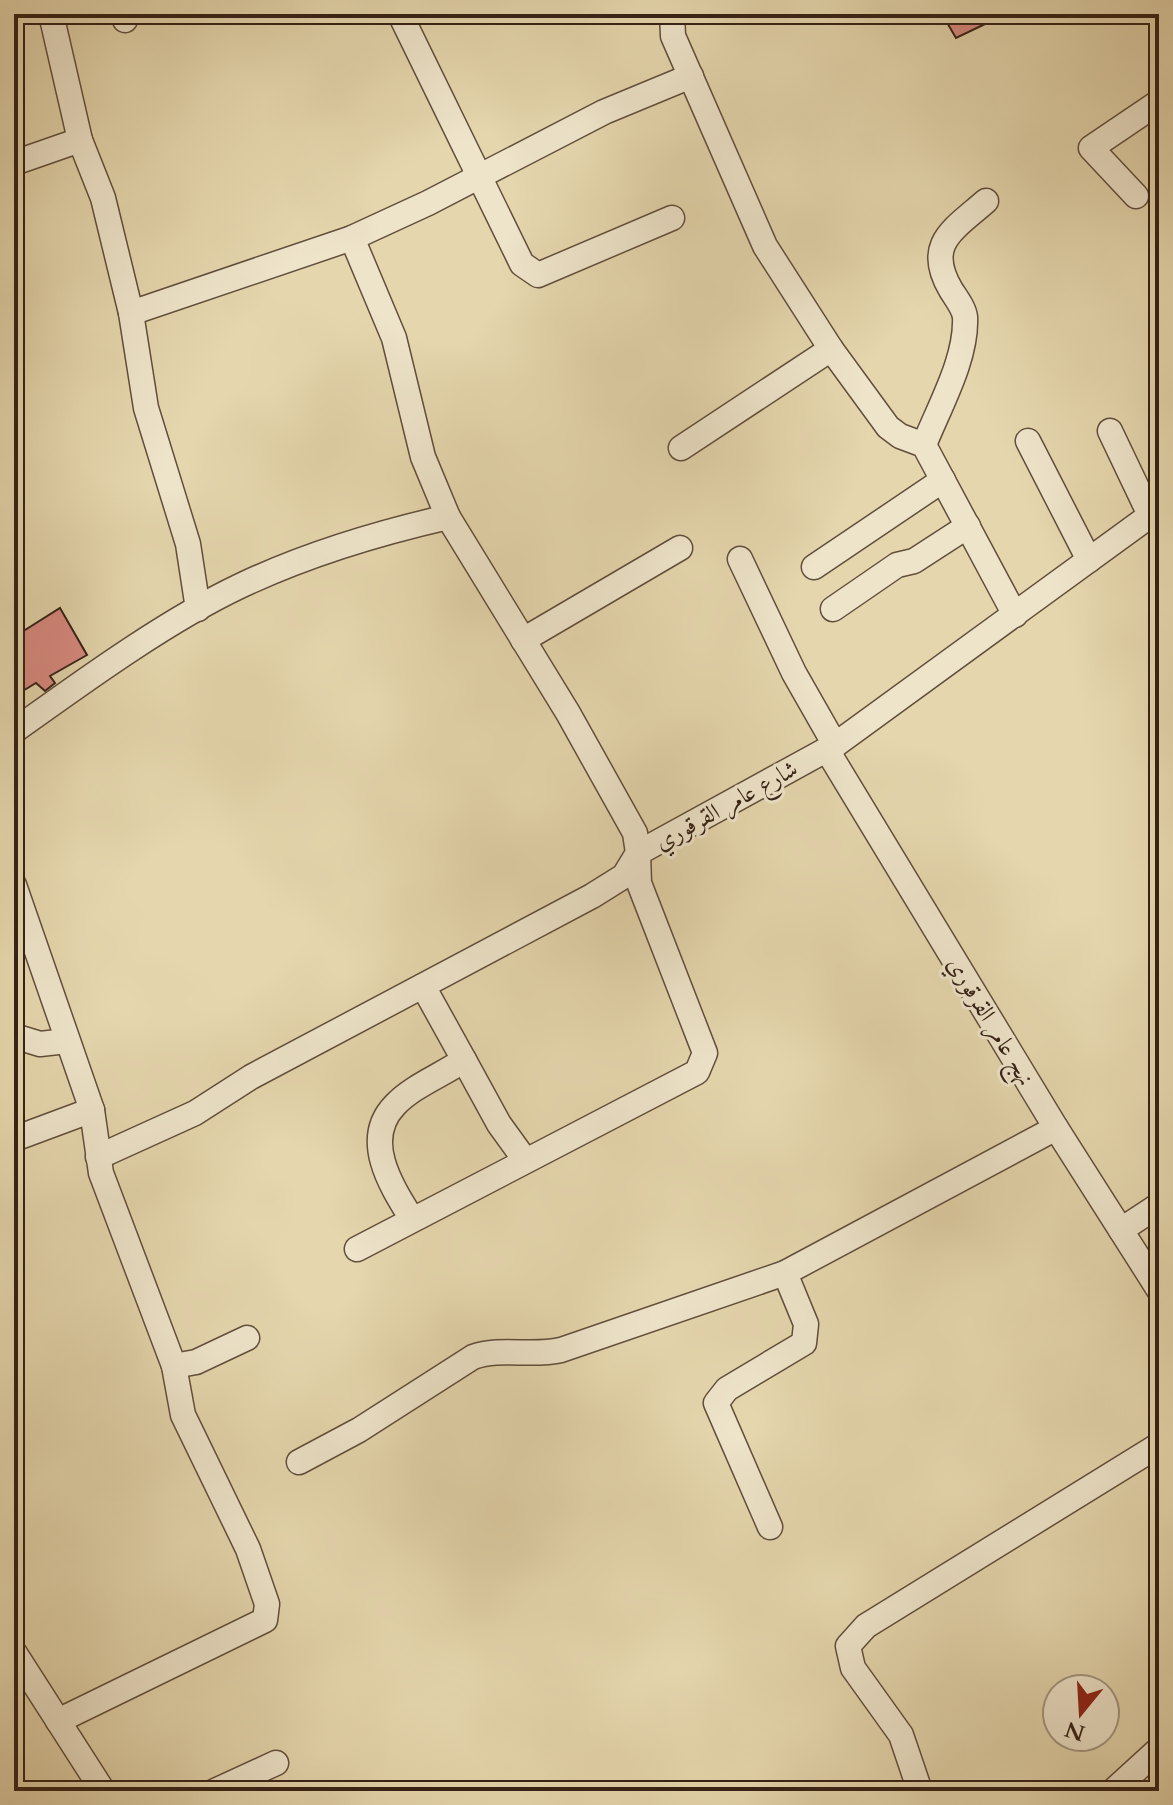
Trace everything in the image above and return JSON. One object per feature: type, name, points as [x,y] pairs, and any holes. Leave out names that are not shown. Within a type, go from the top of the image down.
[{"type":"street","points":[[51,14],[80,140],[103,198],[131,313],[146,408],[188,544],[198,609]]},
{"type":"street","points":[[400,14],[522,264],[538,275],[672,218]]},
{"type":"street","points":[[672,14],[673,36],[765,246],[831,349],[888,427],[900,436],[924,445],[1015,615]]},
{"type":"street","points":[[131,313],[352,238],[604,112],[691,76]]},
{"type":"street","points":[[1136,196],[1091,148],[1159,102]]},
{"type":"street","points":[[14,163],[80,140]]},
{"type":"street","points":[[924,445],[962,346],[965,314],[942,275],[938,257],[947,235],[986,201]]},
{"type":"street","points":[[98,1157],[195,1113],[251,1077],[592,896],[624,876],[638,853],[635,833],[448,517],[423,457],[394,338],[352,238]]},
{"type":"street","points":[[681,448],[831,349]]},
{"type":"street","points":[[1110,431],[1155,512]]},
{"type":"street","points":[[1028,441],[1089,560]]},
{"type":"street","points":[[814,567],[943,480]]},
{"type":"street","name":"شارع عامر القرقوري","points":[[357,1249],[697,1072],[705,1053],[639,883],[638,853],[831,747],[1155,512]]},
{"type":"street","points":[[14,731],[198,609],[238,587],[307,558],[448,517]]},
{"type":"street","points":[[833,609],[897,565],[914,561],[968,526]]},
{"type":"street","points":[[523,640],[680,548]]},
{"type":"street","name":"نهج عامر القرقوري","points":[[740,559],[831,747],[1056,1128],[1159,1290]]},
{"type":"street","points":[[14,885],[92,1110],[98,1157],[174,1366],[183,1415],[248,1549],[267,1604],[265,1620],[58,1721]]},
{"type":"street","points":[[423,986],[499,1124],[525,1160]]},
{"type":"street","points":[[14,1036],[40,1044],[67,1041]]},
{"type":"street","points":[[412,1219],[386,1178],[381,1156],[385,1118],[410,1093],[464,1060]]},
{"type":"street","points":[[14,1139],[92,1110]]},
{"type":"street","points":[[299,1462],[359,1430],[473,1357],[493,1351],[537,1354],[561,1350],[785,1273],[1056,1128]]},
{"type":"street","points":[[1121,1230],[1159,1205]]},
{"type":"street","points":[[770,1527],[716,1403],[727,1389],[804,1343],[806,1324],[785,1273]]},
{"type":"street","points":[[174,1366],[196,1362],[247,1338]]},
{"type":"street","points":[[920,1791],[901,1735],[848,1658],[848,1646],[854,1636],[1159,1445]]},
{"type":"street","points":[[14,1652],[103,1791]]},
{"type":"street","points":[[1113,1791],[1159,1749]]},
{"type":"street","points":[[215,1791],[276,1763]]},
{"type":"building","points":[[942,14],[1006,14],[956,38]]},
{"type":"building","points":[[60,608],[87,655],[50,676],[55,683],[45,691],[36,683],[21,692],[14,690],[14,637]]}]
